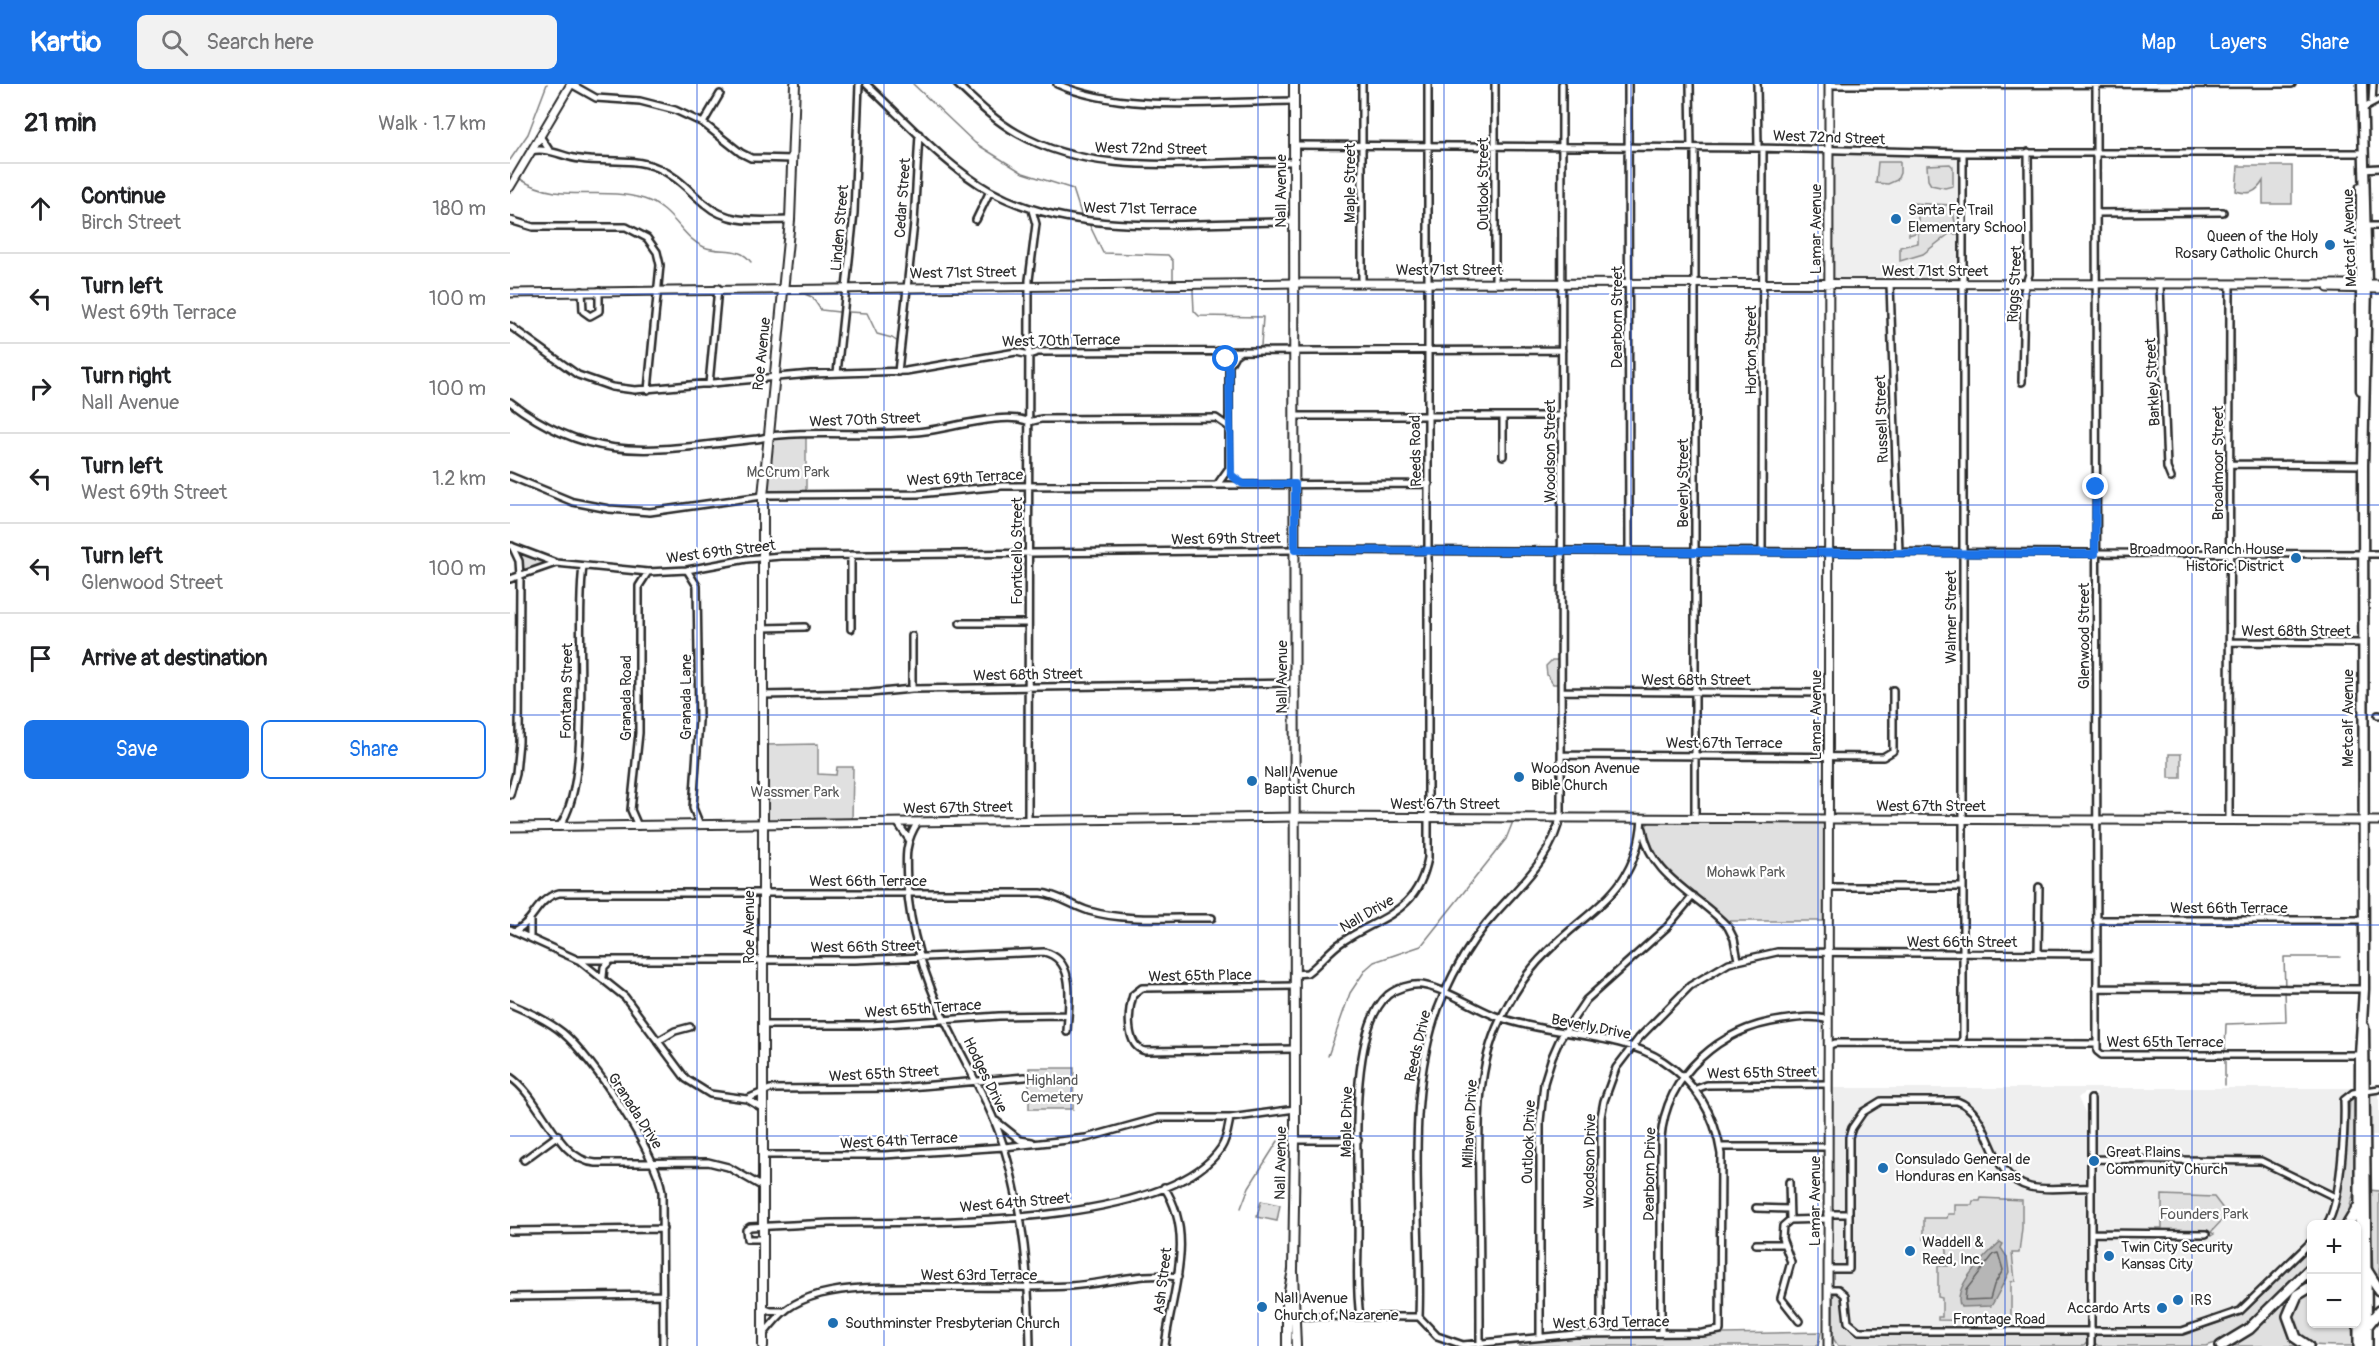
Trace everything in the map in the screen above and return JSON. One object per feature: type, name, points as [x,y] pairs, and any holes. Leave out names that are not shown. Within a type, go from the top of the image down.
[{"type":"highway","points":[[2350,1220],[2360,1204]]},
{"type":"highway","points":[[2367,1270],[2379,1290]]},
{"type":"highway","points":[[2221,1346],[2249,1329],[2307,1272]]},
{"type":"highway","points":[[2307,1289],[2297,1295],[2288,1316],[2296,1338],[2308,1346]]},
{"type":"highway","points":[[2361,1322],[2379,1311]]},
{"type":"highway","name":"Metcalf Avenue","points":[[2361,1322],[2367,1346]]},
{"type":"highway","name":"Metcalf Avenue","points":[[2359,1346],[2360,1328]]},
{"type":"main road","name":"Roe Avenue","points":[[763,1346],[763,496],[790,220],[795,84]]},
{"type":"main road","name":"Nall Avenue","points":[[1294,84],[1295,1108],[1293,1270],[1296,1346]]},
{"type":"main road","name":"Metcalf Avenue","points":[[2362,84],[2362,169],[2359,204],[2363,286]]},
{"type":"main road","name":"Metcalf Avenue","points":[[2361,1322],[2367,1270],[2363,1090],[2363,415],[2360,378],[2367,226],[2362,169]]},
{"type":"main road","name":"Metcalf Avenue","points":[[2361,1274],[2363,1090]]},
{"type":"main road","name":"Nall Avenue","points":[[1287,1346],[1287,1301],[1293,1270]]},
{"type":"street","points":[[510,187],[571,84],[596,98],[657,104],[702,123],[751,158],[794,159]]},
{"type":"street","name":"Linden Street","points":[[837,374],[854,213],[859,84]]},
{"type":"street","name":"West 71st Terrace","points":[[867,84],[965,174],[990,191],[1032,210],[1106,223],[1295,222]]},
{"type":"street","name":"West 72nd Street","points":[[957,84],[996,119],[1017,133],[1038,144],[1073,156],[1130,163],[1294,162]]},
{"type":"street","points":[[1057,84],[1085,95],[1119,102],[1294,101]]},
{"type":"street","name":"Maple Street","points":[[1362,84],[1362,283]]},
{"type":"street","name":"Reeds Road","points":[[1428,84],[1429,817]]},
{"type":"street","name":"Outlook Street","points":[[1495,84],[1495,283]]},
{"type":"street","name":"Woodson Street","points":[[1560,818],[1562,755],[1562,84]]},
{"type":"street","name":"Dearborn Street","points":[[1628,84],[1629,551]]},
{"type":"street","name":"Beverly Street","points":[[1690,84],[1695,284],[1695,818]]},
{"type":"street","name":"Horton Street","points":[[1757,84],[1762,284],[1762,552]]},
{"type":"street","points":[[1829,85],[2292,84]]},
{"type":"street","points":[[2372,103],[2373,84]]},
{"type":"street","name":"Lamar Avenue","points":[[1828,1346],[1829,85]]},
{"type":"street","name":"Glenwood Street","points":[[2096,85],[2096,1044]]},
{"type":"street","points":[[702,123],[720,94]]},
{"type":"street","points":[[2362,109],[2379,100]]},
{"type":"street","name":"Cedar Street","points":[[898,372],[908,287],[919,134]]},
{"type":"street","points":[[540,136],[549,150]]},
{"type":"street","name":"West 72nd Street","points":[[1294,145],[1760,148],[1963,153],[2362,153]]},
{"type":"street","points":[[531,151],[549,150],[583,160],[632,161],[657,168],[681,181],[715,212],[734,219],[790,220]]},
{"type":"street","name":"Riggs Street","points":[[2022,382],[2029,274],[2028,152]]},
{"type":"street","name":"Walmer Street","points":[[1960,1044],[1963,1038],[1963,153]]},
{"type":"street","points":[[2362,169],[2379,168]]},
{"type":"street","points":[[976,220],[990,191]]},
{"type":"street","name":"Fonticello Street","points":[[1028,821],[1029,285],[1030,251],[1036,224],[1032,210]]},
{"type":"street","points":[[2096,213],[2223,212]]},
{"type":"street","points":[[1036,224],[1047,214]]},
{"type":"street","points":[[510,220],[533,227],[622,226],[639,231],[651,241],[659,257],[648,390]]},
{"type":"street","points":[[2367,226],[2379,226]]},
{"type":"street","name":"West 71st Street","points":[[510,293],[718,288],[1295,283],[2363,286],[2379,284]]},
{"type":"street","name":"Russell Street","points":[[1890,284],[1899,552]]},
{"type":"street","name":"Barkley Street","points":[[2160,285],[2167,468],[2171,478]]},
{"type":"street","name":"Broadmoor Street","points":[[2229,820],[2230,285]]},
{"type":"street","name":"West 71st Street","points":[[2363,286],[2379,289]]},
{"type":"street","points":[[709,384],[718,288]]},
{"type":"street","points":[[582,291],[584,313],[592,316],[599,311],[599,291]]},
{"type":"street","name":"West 70th Terrace","points":[[510,326],[578,375],[612,387],[648,390],[773,377],[898,372],[1004,353],[1029,355],[1038,352],[1562,350]]},
{"type":"street","points":[[1218,351],[1229,368]]},
{"type":"street","points":[[1241,351],[1231,361],[1229,368],[1229,468],[1234,479],[1243,484]]},
{"type":"street","name":"West 70th Street","points":[[510,402],[555,431],[585,442],[615,449],[666,450],[767,437],[893,433],[998,420],[1023,419],[1029,422],[1041,419],[1216,417]]},
{"type":"street","points":[[1229,408],[1216,417],[1229,427]]},
{"type":"street","points":[[1295,416],[1562,416]]},
{"type":"street","points":[[1503,416],[1503,456]]},
{"type":"street","points":[[2230,464],[2363,465]]},
{"type":"street","points":[[1217,485],[1229,468]]},
{"type":"street","name":"West 69th Terrace","points":[[510,476],[573,502],[626,511],[673,510],[763,496],[918,494],[1028,486],[1429,484]]},
{"type":"street","points":[[511,545],[556,564]]},
{"type":"street","points":[[510,795],[516,773],[519,742],[520,576],[519,561],[511,545]]},
{"type":"street","name":"West 69th Street","points":[[510,579],[556,564],[648,572],[687,570],[762,557],[850,555],[1295,550],[2379,554]]},
{"type":"street","points":[[850,555],[851,628]]},
{"type":"street","name":"Fontana Street","points":[[559,827],[568,814],[578,751],[583,567]]},
{"type":"street","name":"Granada Lane","points":[[684,825],[693,808],[698,730],[697,586],[702,567]]},
{"type":"street","points":[[687,570],[697,586]]},
{"type":"street","points":[[630,572],[639,586],[648,572]]},
{"type":"street","name":"Granada Road","points":[[622,826],[631,810],[639,733],[639,586]]},
{"type":"street","points":[[960,623],[1028,623]]},
{"type":"street","points":[[762,628],[805,627]]},
{"type":"street","points":[[912,636],[912,689]]},
{"type":"street","name":"West 68th Street","points":[[2229,642],[2363,643]]},
{"type":"street","name":"West 68th Street","points":[[762,695],[870,693],[912,689],[1295,683]]},
{"type":"street","name":"West 67th Terrace","points":[[1562,755],[1890,755],[1894,744],[1893,690]]},
{"type":"street","name":"West 68th Street","points":[[1562,691],[1829,693]]},
{"type":"street","name":"Granada Lane","points":[[693,808],[700,825]]},
{"type":"street","name":"Granada Road","points":[[631,810],[638,826]]},
{"type":"street","points":[[568,814],[576,826]]},
{"type":"street","name":"West 67th Street","points":[[510,827],[1295,817],[2379,821]]},
{"type":"street","name":"Nall Drive","points":[[1295,974],[1307,974],[1335,946],[1391,916],[1409,901],[1426,868],[1429,817]]},
{"type":"street","name":"Reeds Drive","points":[[1419,1317],[1419,1100],[1428,1041],[1444,993],[1478,934],[1544,857],[1556,834],[1560,818]]},
{"type":"street","points":[[1642,818],[1648,850],[1658,866],[1728,927],[1734,939],[1738,960]]},
{"type":"street","name":"Milhaven Drive","points":[[1480,1344],[1480,1108],[1487,1060],[1502,1018],[1530,970],[1558,940],[1612,892],[1627,873],[1638,850],[1642,818]]},
{"type":"street","points":[[897,822],[908,838],[918,822]]},
{"type":"street","name":"Hodges Drive","points":[[908,838],[908,893],[920,959],[945,1021],[994,1119],[1004,1147],[1021,1215],[1029,1287],[1030,1346]]},
{"type":"street","points":[[1638,850],[1648,850]]},
{"type":"street","points":[[1828,887],[1962,887]]},
{"type":"street","points":[[2038,887],[2038,954]]},
{"type":"street","name":"West 66th Terrace","points":[[513,930],[530,918],[540,902],[560,893],[1041,893],[1059,896],[1090,911],[1130,916],[1212,918]]},
{"type":"street","name":"Outlook Drive","points":[[1540,1337],[1541,1103],[1548,1069],[1563,1034],[1586,1000],[1667,927],[1693,896]]},
{"type":"street","points":[[530,918],[530,938]]},
{"type":"street","name":"West 66th Terrace","points":[[2096,920],[2363,920]]},
{"type":"street","name":"West 66th Street","points":[[513,930],[578,960],[920,959],[1038,952],[1052,954],[1061,962],[1067,973],[1068,1015]]},
{"type":"street","name":"Woodson Drive","points":[[1601,1333],[1601,1118],[1610,1082],[1631,1047],[1690,986],[1738,960],[1778,952],[1828,952]]},
{"type":"street","name":"West 66th Street","points":[[1828,952],[2096,954]]},
{"type":"street","points":[[603,978],[604,967],[613,959]]},
{"type":"street","points":[[578,960],[603,978],[636,1011],[677,1070],[697,1088],[717,1096],[747,1099],[762,1108]]},
{"type":"street","name":"Maple Drive","points":[[1360,1316],[1358,1140],[1361,1063],[1372,1021],[1381,1003],[1397,990],[1414,985],[1425,986],[1444,993]]},
{"type":"street","name":"West 65th Place","points":[[1295,986],[1142,988],[1133,995],[1131,1019],[1131,1040],[1136,1047],[1145,1051],[1295,1049]]},
{"type":"street","points":[[2096,988],[2364,989]]},
{"type":"street","name":"Beverly Drive","points":[[1444,993],[1502,1018],[1563,1034],[1631,1047],[1662,1060],[1696,1089],[1715,1126],[1720,1147],[1720,1330]]},
{"type":"street","name":"Granada Drive","points":[[510,1004],[549,1023],[580,1051],[654,1162],[663,1192],[663,1346]]},
{"type":"street","points":[[1067,1032],[1068,1015]]},
{"type":"street","name":"West 65th Terrace","points":[[762,1025],[871,1025],[999,1016],[1068,1015]]},
{"type":"street","name":"Dearborn Drive","points":[[1661,1333],[1662,1125],[1669,1098],[1683,1077],[1710,1050],[1752,1027],[1793,1018],[1828,1020]]},
{"type":"street","points":[[657,1041],[675,1031],[690,1027]]},
{"type":"street","name":"West 65th Terrace","points":[[1828,1046],[1835,1043],[2096,1044],[2098,1053],[2102,1055],[2363,1055]]},
{"type":"street","points":[[510,1077],[527,1091],[572,1154],[585,1161],[718,1163],[763,1187]]},
{"type":"street","name":"West 65th Street","points":[[747,1099],[762,1091],[898,1088],[1025,1077]]},
{"type":"street","name":"West 65th Street","points":[[1696,1089],[1707,1084],[1828,1084]]},
{"type":"street","points":[[2328,1220],[2335,1197],[2344,1138],[2344,1100],[2348,1095],[2363,1090],[2379,1089]]},
{"type":"street","points":[[2091,1099],[2091,1346]]},
{"type":"street","points":[[1829,1269],[1849,1269],[1849,1137],[1863,1112],[1881,1101],[1957,1101],[1973,1111],[1996,1161],[2011,1176],[2030,1187],[2091,1188]]},
{"type":"street","name":"West 64th Terrace","points":[[763,1155],[884,1155],[1004,1147],[1086,1138],[1158,1118],[1230,1118],[1295,1108]]},
{"type":"street","name":"West 64th Street","points":[[763,1227],[923,1222],[1021,1215],[1094,1208],[1125,1201],[1190,1175],[1214,1157],[1227,1135],[1230,1118]]},
{"type":"street","points":[[994,1119],[1020,1140],[1036,1144]]},
{"type":"street","points":[[524,1160],[558,1136]]},
{"type":"street","points":[[1294,1140],[1358,1140]]},
{"type":"street","points":[[1720,1147],[1828,1147]]},
{"type":"street","points":[[2091,1159],[2261,1161],[2335,1197]]},
{"type":"street","points":[[746,1177],[763,1172]]},
{"type":"street","points":[[1790,1182],[1790,1220]]},
{"type":"street","name":"Ash Street","points":[[1164,1187],[1171,1199],[1178,1226],[1178,1277],[1166,1346]]},
{"type":"street","points":[[1756,1208],[1789,1209]]},
{"type":"street","points":[[1799,1321],[1780,1298],[1791,1262],[1784,1244],[1783,1226],[1790,1220],[1849,1214]]},
{"type":"street","points":[[763,1227],[747,1228],[745,1234],[749,1239],[763,1239]]},
{"type":"street","points":[[510,1231],[663,1228]]},
{"type":"street","points":[[2091,1233],[2195,1232],[2206,1234]]},
{"type":"street","points":[[1756,1244],[1784,1244]]},
{"type":"street","name":"Frontage Road","points":[[1828,1289],[1838,1290],[1845,1295],[1848,1322],[1859,1331],[2182,1331],[2234,1314],[2252,1301],[2307,1246]]},
{"type":"street","name":"West 63rd Terrace","points":[[764,1335],[782,1311],[808,1298],[837,1291],[882,1287],[1080,1285],[1156,1275],[1178,1277]]},
{"type":"street","points":[[510,1297],[663,1295]]},
{"type":"street","points":[[763,1308],[782,1311]]},
{"type":"street","points":[[1296,1316],[1419,1317]]},
{"type":"street","name":"West 63rd Terrace","points":[[1419,1317],[1445,1340],[1463,1345],[1515,1343],[1540,1337],[1601,1333],[1720,1330]]},
{"type":"shaded area","name":"Santa Fe Trail Elementary School","points":[[1831,152],[1961,155],[1961,283],[1831,283]]},
{"type":"shaded area","points":[[1833,1088],[2356,1088],[2347,1091],[2340,1100],[2341,1148],[2327,1220],[2307,1220],[2307,1241],[2238,1310],[2182,1329],[2100,1329],[2094,1325],[2094,1101],[2097,1093],[2084,1093],[2078,1098],[2088,1118],[2087,1327],[1863,1329],[1851,1323],[1848,1294],[1833,1282]]},
{"type":"shaded area","points":[[2379,1091],[2379,1135],[2369,1135],[2370,1096],[2372,1092]]},
{"type":"green space","points":[[1878,162],[1900,162],[1900,173],[1897,180],[1888,184],[1876,183]]},
{"type":"green space","points":[[1950,164],[1953,167],[1953,186],[1945,188],[1931,185],[1928,180],[1927,165]]},
{"type":"green space","points":[[2238,166],[2292,166],[2292,204],[2263,204],[2263,181],[2252,192],[2236,191]]},
{"type":"green space","points":[[1909,203],[1952,205],[1957,234],[1949,234],[1923,254],[1900,261],[1900,247],[1918,243],[1918,232],[1909,235],[1909,227],[1918,227],[1918,207],[1909,212]]},
{"type":"green space","name":"McCrum Park","points":[[773,437],[806,437],[806,492],[768,491]]},
{"type":"green space","points":[[519,554],[549,563],[524,571]]},
{"type":"green space","points":[[1552,660],[1559,660],[1558,684],[1553,684],[1547,675],[1546,666]]},
{"type":"green space","name":"Wassmer Park","points":[[818,744],[818,774],[836,775],[837,767],[853,767],[852,821],[767,820],[765,745]]},
{"type":"green space","points":[[2169,754],[2181,754],[2181,778],[2169,778]]},
{"type":"green space","name":"Mohawk Park","points":[[1650,821],[1822,823],[1825,826],[1825,921],[1727,921],[1665,869],[1655,856],[1649,842],[1646,826]]},
{"type":"green space","name":"Highland Cemetery","points":[[1029,1068],[1074,1068],[1073,1109],[1029,1109]]},
{"type":"green space","points":[[2350,1098],[2355,1098],[2357,1101],[2355,1188],[2346,1220],[2333,1220],[2336,1212],[2348,1136]]},
{"type":"green space","points":[[2369,1190],[2379,1191],[2379,1286],[2373,1272]]},
{"type":"green space","name":"Founders Park","points":[[2162,1195],[2214,1197],[2230,1218],[2225,1217],[2211,1232],[2214,1234],[2211,1236],[2196,1230],[2158,1230],[2157,1228],[2162,1228]]},
{"type":"green space","points":[[1981,1198],[2022,1200],[2019,1253],[2012,1253],[2015,1281],[2011,1282],[2011,1321],[1938,1320],[1938,1317],[1942,1317],[1942,1298],[1938,1297],[1938,1266],[1948,1266],[1946,1239],[1924,1239],[1924,1218],[1947,1218],[1948,1214],[1955,1214],[1955,1205],[1972,1205],[1973,1201],[1980,1201]]},
{"type":"green space","points":[[1261,1201],[1280,1205],[1277,1221],[1257,1217]]},
{"type":"green space","points":[[2307,1249],[2307,1267],[2264,1312],[2237,1333],[2222,1341],[2206,1346],[2098,1346],[2095,1343],[2095,1336],[2099,1334],[2184,1334],[2233,1318],[2248,1309]]},
{"type":"green space","points":[[2307,1275],[2307,1285],[2287,1325],[2299,1346],[2228,1346]]},
{"type":"green space","points":[[1837,1292],[1844,1299],[1845,1324],[1857,1334],[2082,1334],[2088,1341],[2084,1346],[1838,1346],[1833,1338],[1833,1296]]},
{"type":"green space","points":[[2307,1292],[2307,1328],[2352,1328],[2353,1346],[2314,1345],[2304,1341],[2294,1327],[2293,1318],[2298,1302]]},
{"type":"green space","points":[[1821,1332],[1818,1346],[1519,1346],[1524,1341],[1575,1337]]},
{"type":"water","points":[[2000,1242],[2003,1244],[2001,1248],[2007,1257],[2009,1272],[1993,1304],[1991,1306],[1961,1307],[1959,1299],[1965,1281],[1979,1262]]},
{"type":"waterway","points":[[510,160],[528,134],[547,84]]},
{"type":"waterway","points":[[913,84],[975,143],[1023,173],[1073,189],[1082,217]]},
{"type":"waterway","points":[[520,179],[535,187],[550,191],[627,195],[644,199],[663,209],[697,243],[710,249],[741,253],[751,262]]},
{"type":"waterway","points":[[1090,226],[1103,253],[1168,255],[1173,261],[1173,279]]},
{"type":"waterway","points":[[1193,290],[1194,311],[1199,316],[1263,317],[1261,346]]},
{"type":"waterway","points":[[802,293],[812,297],[821,310],[839,312]]},
{"type":"waterway","points":[[848,312],[867,313],[877,334],[898,342]]},
{"type":"waterway","points":[[1328,1056],[1350,993],[1366,969],[1374,962],[1421,946],[1506,839],[1512,824]]},
{"type":"waterway","points":[[2225,1052],[2226,1024],[2286,1022],[2284,957],[2340,957]]},
{"type":"waterway","points":[[2225,1057],[2225,1085]]},
{"type":"waterway","points":[[1241,1208],[1249,1187],[1278,1141]]},
{"type":"place","name":"Santa Fe Trail Elementary School","points":[[1896,219]]},
{"type":"place","name":"Queen of the Holy Rosary Catholic Church","points":[[2330,245]]},
{"type":"place","name":"Broadmoor Ranch House Historic District","points":[[2296,558]]},
{"type":"place","name":"Woodson Avenue Bible Church","points":[[1519,777]]},
{"type":"place","name":"Nall Avenue Baptist Church","points":[[1252,781]]},
{"type":"place","name":"Great Plains Community Church","points":[[2094,1161]]},
{"type":"place","name":"Consulado General de Honduras en Kansas","points":[[1883,1168]]},
{"type":"place","name":"Waddell & Reed, Inc.","points":[[1910,1251]]},
{"type":"place","name":"Twin City Security Kansas City","points":[[2109,1256]]},
{"type":"place","name":"IRS","points":[[2178,1300]]},
{"type":"place","name":"Nall Avenue Church of Nazarene","points":[[1262,1307]]},
{"type":"place","name":"Accardo Arts","points":[[2162,1308]]},
{"type":"place","name":"Southminster Presbyterian Church","points":[[833,1323]]},
{"type":"route","points":[[1226,359],[1229,368],[1229,468],[1231,475],[1243,484],[1295,484],[1295,550],[2095,554],[2096,487]]}]
